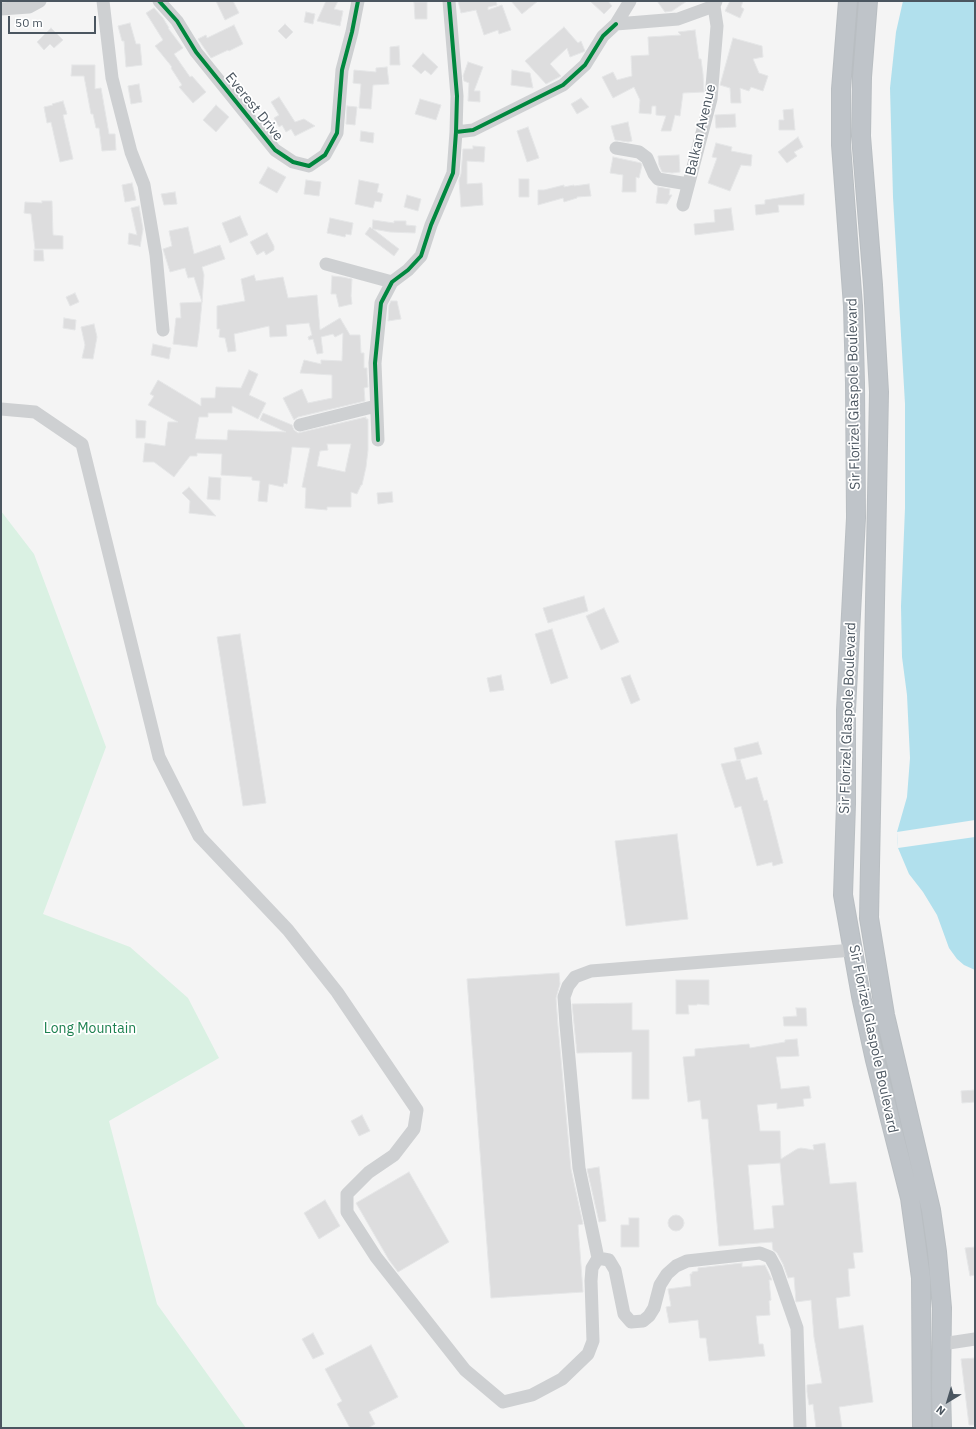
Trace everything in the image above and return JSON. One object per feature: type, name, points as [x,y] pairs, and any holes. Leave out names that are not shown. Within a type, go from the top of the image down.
[{"type":"highway","name":"Sir Florizel Glaspole Boulevard","points":[[848,1],[841,89],[841,145],[853,306],[856,518],[846,710],[846,804],[843,895],[875,1060],[911,1205],[921,1278],[922,1428]]},
{"type":"highway","name":"Sir Florizel Glaspole Boulevard","points":[[868,1],[862,77],[861,136],[873,285],[879,392],[869,918],[885,1014],[931,1210],[937,1252],[942,1308],[942,1428]]},
{"type":"street","points":[[1,9],[29,7],[40,1]]},
{"type":"street","points":[[103,1],[112,78],[131,152],[144,185],[156,255],[163,330]]},
{"type":"street","name":"Everest Drive","points":[[159,1],[177,21],[196,52],[275,150],[293,162],[309,166],[325,155],[337,133],[342,70],[358,1]]},
{"type":"street","points":[[378,440],[375,363],[381,303],[392,282],[408,270],[422,256],[431,224],[453,173],[457,96],[449,1]]},
{"type":"street","points":[[456,132],[473,130],[562,85],[585,65],[603,36],[616,24],[630,1]]},
{"type":"street","points":[[616,24],[678,19],[715,4]]},
{"type":"street","name":"Balkan Avenue","points":[[682,204],[711,99],[718,26],[715,4]]},
{"type":"street","points":[[616,148],[639,152],[647,158],[654,174],[658,178],[688,184]]},
{"type":"street","points":[[326,264],[392,282]]},
{"type":"street","points":[[300,425],[376,406]]},
{"type":"street","points":[[1,409],[35,412],[82,444],[159,757],[165,770],[199,836],[288,930],[336,992],[417,1110],[414,1129],[394,1155],[370,1172],[347,1194],[347,1212],[376,1257],[465,1370],[503,1402],[532,1394],[562,1378],[588,1354],[593,1341],[591,1281],[592,1268],[598,1258],[579,1168],[564,997],[568,986],[576,977],[591,971],[853,950]]},
{"type":"street","points":[[598,1258],[609,1260],[615,1270],[624,1314],[631,1322],[643,1321],[649,1316],[654,1308],[660,1285],[667,1274],[676,1266],[687,1261],[760,1253],[770,1257],[776,1268],[797,1328],[800,1428]]},
{"type":"street","points":[[942,1344],[975,1339]]},
{"type":"green space","name":"Long Mountain","points":[[1,511],[34,554],[106,747],[43,914],[130,947],[188,998],[219,1058],[109,1121],[157,1304],[246,1428],[1,1428]]},
{"type":"water","points":[[903,1],[975,1],[975,970],[964,965],[957,959],[949,948],[937,915],[923,892],[909,874],[898,848],[897,832],[907,797],[910,758],[907,695],[902,657],[901,606],[905,508],[905,404],[893,197],[890,88],[896,32]]},
{"type":"pier","points":[[975,820],[975,837],[898,848],[897,832]]},
{"type":"building","points":[[216,1],[233,1],[239,13],[225,20]]},
{"type":"building","points":[[326,1],[338,1],[334,9],[343,11],[340,26],[317,21]]},
{"type":"building","points":[[458,1],[496,1],[497,5],[488,7],[488,10],[502,5],[511,30],[499,34],[498,30],[484,35],[476,10],[461,13]]},
{"type":"building","points":[[511,1],[538,1],[522,14]]},
{"type":"building","points":[[590,1],[608,1],[612,6],[604,14]]},
{"type":"building","points":[[657,1],[687,1],[672,11],[665,12]]},
{"type":"building","points":[[730,1],[743,1],[741,7],[744,9],[740,18],[725,11]]},
{"type":"building","points":[[414,2],[427,2],[427,19],[415,19]]},
{"type":"building","points":[[154,8],[163,18],[168,28],[183,48],[174,54],[190,77],[192,76],[206,92],[193,103],[179,87],[182,85],[171,68],[172,67],[155,46],[163,40],[146,13]]},
{"type":"building","points":[[306,12],[315,14],[313,24],[304,22]]},
{"type":"building","points":[[130,23],[136,44],[140,44],[142,65],[126,67],[124,41],[122,41],[118,26]]},
{"type":"building","points":[[285,24],[293,32],[286,39],[278,31]]},
{"type":"building","points":[[234,25],[243,44],[211,58],[198,39],[206,35],[207,38]]},
{"type":"building","points":[[564,27],[578,43],[581,41],[585,51],[570,57],[567,48],[550,64],[561,76],[546,84],[525,61]]},
{"type":"building","points":[[51,28],[63,40],[54,48],[50,44],[44,50],[37,42]]},
{"type":"building","points":[[695,30],[699,59],[701,59],[704,92],[683,93],[680,116],[675,115],[671,131],[661,131],[666,116],[656,115],[656,106],[652,106],[651,114],[639,113],[640,100],[634,87],[613,98],[602,77],[613,72],[617,80],[632,76],[631,56],[649,55],[648,37],[681,35],[678,32]]},
{"type":"building","points":[[733,38],[762,46],[763,57],[753,59],[759,73],[768,76],[763,91],[751,87],[749,91],[740,88],[741,103],[731,103],[730,88],[720,85]]},
{"type":"building","points":[[399,46],[400,65],[390,65],[390,47]]},
{"type":"building","points":[[423,53],[438,67],[431,75],[425,70],[421,74],[412,66]]},
{"type":"building","points":[[468,62],[483,67],[474,91],[480,91],[480,102],[468,101],[469,83],[464,81],[463,76]]},
{"type":"building","points":[[72,65],[95,65],[95,89],[101,88],[109,134],[115,134],[116,150],[102,151],[99,128],[96,128],[93,114],[91,114],[84,76],[71,76]]},
{"type":"building","points":[[387,67],[389,84],[373,85],[371,109],[359,108],[361,84],[353,83],[354,70],[376,72],[376,68]]},
{"type":"building","points":[[512,70],[530,73],[533,88],[511,85]]},
{"type":"building","points":[[139,84],[142,102],[131,104],[128,86]]},
{"type":"building","points":[[279,97],[295,122],[304,119],[315,126],[295,136],[291,129],[286,132],[282,125],[279,127],[274,118],[279,115],[271,102]]},
{"type":"building","points":[[581,98],[589,107],[577,114],[571,104]]},
{"type":"building","points":[[420,99],[441,105],[436,120],[415,114]]},
{"type":"building","points":[[63,101],[67,114],[63,115],[73,159],[60,162],[51,122],[47,123],[44,107]]},
{"type":"building","points":[[216,105],[229,117],[216,132],[203,120]]},
{"type":"building","points":[[347,106],[357,107],[355,125],[346,124]]},
{"type":"building","points":[[793,109],[795,130],[779,130],[779,120],[784,120],[783,110]]},
{"type":"building","points":[[735,114],[736,127],[716,128],[715,115]]},
{"type":"building","points":[[628,122],[632,141],[628,142],[615,140],[611,126]]},
{"type":"building","points":[[528,127],[539,158],[527,162],[517,131]]},
{"type":"building","points":[[361,131],[374,133],[373,143],[360,141]]},
{"type":"building","points":[[798,137],[803,147],[794,152],[797,156],[787,163],[778,152]]},
{"type":"building","points":[[716,143],[732,147],[731,151],[752,155],[751,166],[741,165],[730,191],[708,183],[717,158],[712,157]]},
{"type":"building","points":[[473,146],[485,147],[484,162],[467,161],[467,184],[482,183],[483,205],[461,207],[459,180],[461,174],[463,149],[473,149]]},
{"type":"building","points":[[679,155],[680,172],[662,172],[659,165],[658,156]]},
{"type":"building","points":[[613,157],[641,163],[642,165],[639,178],[636,177],[636,192],[622,192],[623,175],[610,173]]},
{"type":"building","points":[[268,167],[286,177],[277,193],[259,183]]},
{"type":"building","points":[[519,179],[529,179],[529,197],[519,197]]},
{"type":"building","points":[[306,180],[321,182],[319,196],[304,194]]},
{"type":"building","points":[[359,180],[379,184],[377,192],[383,194],[381,202],[375,201],[373,208],[355,204]]},
{"type":"building","points":[[132,183],[136,200],[125,202],[122,185]]},
{"type":"building","points":[[589,184],[591,196],[577,197],[564,202],[563,198],[538,205],[538,190],[564,185],[564,187]]},
{"type":"building","points":[[658,187],[670,189],[669,195],[672,195],[667,204],[656,203]]},
{"type":"building","points":[[175,192],[177,204],[164,205],[161,194]]},
{"type":"building","points":[[804,194],[804,205],[778,205],[779,212],[756,215],[755,205],[765,204],[765,200]]},
{"type":"building","points":[[407,195],[421,199],[418,211],[404,207]]},
{"type":"building","points":[[42,201],[52,201],[53,235],[63,236],[63,249],[35,249],[31,214],[24,213],[25,202],[42,203]]},
{"type":"building","points":[[139,206],[143,229],[140,247],[128,244],[129,233],[137,235],[131,208]]},
{"type":"building","points":[[731,208],[734,230],[695,235],[694,224],[715,222],[714,210]]},
{"type":"building","points":[[240,216],[248,235],[230,243],[222,223]]},
{"type":"building","points":[[330,218],[353,223],[351,235],[346,234],[345,237],[327,233]]},
{"type":"building","points":[[373,220],[394,223],[394,221],[406,221],[406,225],[416,226],[415,233],[390,232],[373,229],[399,249],[394,256],[365,234],[370,227],[372,229]]},
{"type":"building","points":[[188,227],[194,254],[220,245],[225,259],[202,267],[204,275],[202,302],[194,277],[188,278],[185,268],[170,272],[163,249],[172,246],[169,231]]},
{"type":"building","points":[[267,233],[274,246],[274,250],[266,255],[264,251],[257,255],[250,242]]},
{"type":"building","points":[[34,250],[43,250],[44,261],[34,261]]},
{"type":"building","points":[[254,275],[256,281],[283,277],[288,298],[317,295],[320,330],[340,318],[350,335],[360,335],[361,353],[364,353],[364,368],[367,368],[368,387],[364,388],[365,401],[298,417],[294,420],[283,398],[302,389],[308,403],[332,398],[332,375],[300,373],[304,360],[321,364],[321,360],[342,361],[343,333],[335,337],[333,334],[321,337],[323,353],[317,354],[313,339],[309,340],[308,337],[312,335],[309,323],[286,325],[287,336],[270,337],[269,326],[234,334],[236,351],[228,352],[225,338],[219,337],[220,329],[217,329],[217,306],[245,301],[241,279]]},
{"type":"building","points":[[332,276],[352,279],[352,304],[339,307],[336,294],[331,294]]},
{"type":"building","points":[[75,293],[79,302],[70,306],[66,297]]},
{"type":"building","points":[[391,301],[397,301],[401,319],[388,321],[389,305]]},
{"type":"building","points":[[202,302],[197,347],[173,344],[176,318],[181,318],[180,303]]},
{"type":"building","points":[[64,318],[76,320],[75,330],[63,328]]},
{"type":"building","points":[[94,324],[97,337],[93,359],[82,358],[85,345],[81,327]]},
{"type":"building","points":[[153,344],[171,348],[169,359],[151,355]]},
{"type":"building","points":[[249,370],[258,374],[249,395],[266,403],[258,419],[232,406],[232,413],[208,413],[208,417],[199,417],[195,439],[227,440],[228,430],[286,432],[260,420],[263,413],[292,425],[294,430],[298,433],[366,417],[366,419],[368,419],[368,450],[366,467],[362,485],[357,494],[351,492],[351,507],[327,507],[327,510],[305,508],[306,488],[302,487],[310,448],[292,447],[287,484],[284,483],[283,487],[269,484],[267,502],[258,501],[260,481],[252,480],[252,477],[221,475],[222,454],[197,453],[197,456],[190,456],[174,477],[154,462],[143,462],[145,443],[165,446],[168,422],[178,422],[148,405],[154,396],[150,394],[158,380],[201,406],[201,398],[215,398],[216,387],[241,388]],"holes":[[[327,444],[351,444],[345,472],[317,466],[320,451],[328,450]]]},
{"type":"building","points":[[136,420],[146,421],[145,438],[136,438]]},
{"type":"building","points":[[209,477],[221,478],[220,500],[207,499]]},
{"type":"building","points":[[189,487],[216,516],[189,513],[190,501],[182,493]]},
{"type":"building","points":[[392,492],[393,502],[378,504],[377,493]]},
{"type":"building","points":[[584,596],[588,611],[548,623],[543,608]]},
{"type":"building","points":[[604,608],[619,642],[601,650],[586,616]]},
{"type":"building","points":[[552,629],[568,678],[551,684],[535,634]]},
{"type":"building","points":[[240,634],[266,803],[243,806],[217,637]]},
{"type":"building","points":[[501,675],[504,690],[490,692],[487,678]]},
{"type":"building","points":[[630,675],[640,700],[631,704],[621,678]]},
{"type":"building","points":[[758,742],[762,754],[737,760],[734,748]]},
{"type":"building","points":[[740,760],[746,780],[757,777],[764,801],[767,800],[783,863],[773,866],[772,862],[757,866],[741,806],[735,808],[721,764]]},
{"type":"building","points":[[677,834],[688,919],[626,926],[615,841]]},
{"type":"building","points":[[559,973],[560,984],[556,998],[571,1169],[583,1224],[578,1225],[583,1292],[491,1298],[467,979]]},
{"type":"building","points":[[676,980],[709,980],[709,1005],[688,1005],[689,1014],[676,1014]]},
{"type":"building","points":[[632,1003],[632,1030],[649,1030],[649,1099],[632,1099],[632,1052],[577,1053],[572,1004]]},
{"type":"building","points":[[796,1008],[806,1008],[807,1026],[784,1026],[783,1017],[797,1016]]},
{"type":"building","points":[[797,1039],[799,1056],[776,1057],[781,1089],[809,1086],[811,1098],[803,1099],[804,1106],[777,1109],[777,1103],[757,1105],[760,1131],[780,1131],[781,1159],[797,1149],[801,1148],[814,1150],[813,1145],[825,1143],[830,1184],[856,1182],[863,1252],[853,1253],[855,1268],[848,1269],[850,1296],[836,1298],[839,1329],[863,1325],[873,1402],[839,1407],[842,1428],[816,1428],[813,1404],[809,1405],[807,1385],[822,1383],[814,1337],[811,1300],[796,1302],[794,1277],[788,1278],[783,1264],[777,1253],[773,1250],[772,1242],[719,1246],[708,1119],[702,1119],[700,1100],[688,1102],[683,1057],[695,1056],[695,1049],[749,1044],[750,1048],[785,1042],[785,1040]],"holes":[[[780,1163],[784,1205],[772,1206],[774,1228],[754,1230],[748,1165]]]},
{"type":"building","points":[[975,1090],[975,1102],[962,1103],[961,1091]]},
{"type":"building","points":[[362,1115],[370,1131],[359,1136],[351,1121]]},
{"type":"building","points":[[599,1167],[606,1221],[599,1222],[587,1169]]},
{"type":"building","points":[[409,1172],[449,1242],[398,1272],[389,1260],[356,1203]]},
{"type":"building","points":[[325,1200],[340,1226],[319,1239],[304,1213]]},
{"type":"building","points":[[673,1215],[679,1215],[684,1220],[682,1229],[679,1231],[673,1231],[668,1226],[668,1220]]},
{"type":"building","points":[[629,1218],[639,1218],[639,1247],[621,1247],[621,1225],[629,1225]]},
{"type":"building","points":[[975,1247],[975,1275],[970,1276],[965,1248]]},
{"type":"building","points":[[742,1263],[742,1267],[765,1265],[772,1280],[769,1280],[771,1300],[769,1301],[770,1315],[756,1316],[759,1344],[763,1344],[765,1356],[709,1361],[706,1338],[700,1338],[698,1320],[669,1323],[666,1307],[671,1306],[668,1289],[691,1286],[690,1274],[698,1271],[698,1268]]},
{"type":"building","points":[[313,1333],[324,1354],[313,1359],[302,1339]]},
{"type":"building","points":[[371,1345],[398,1397],[369,1412],[375,1424],[368,1428],[350,1428],[337,1404],[342,1401],[325,1369]]},
{"type":"building","points":[[975,1358],[975,1425],[969,1425],[961,1359]]},
{"type":"cycle path","points":[[159,1],[177,21],[196,52],[275,150],[293,162],[309,166],[325,155],[337,133],[342,70],[358,1]]},
{"type":"cycle path","points":[[449,1],[457,96],[456,132],[473,130],[563,85],[585,65],[603,36],[616,24]]},
{"type":"cycle path","points":[[378,440],[375,363],[381,303],[392,282],[408,270],[421,256],[431,225],[453,173],[456,132]]}]
